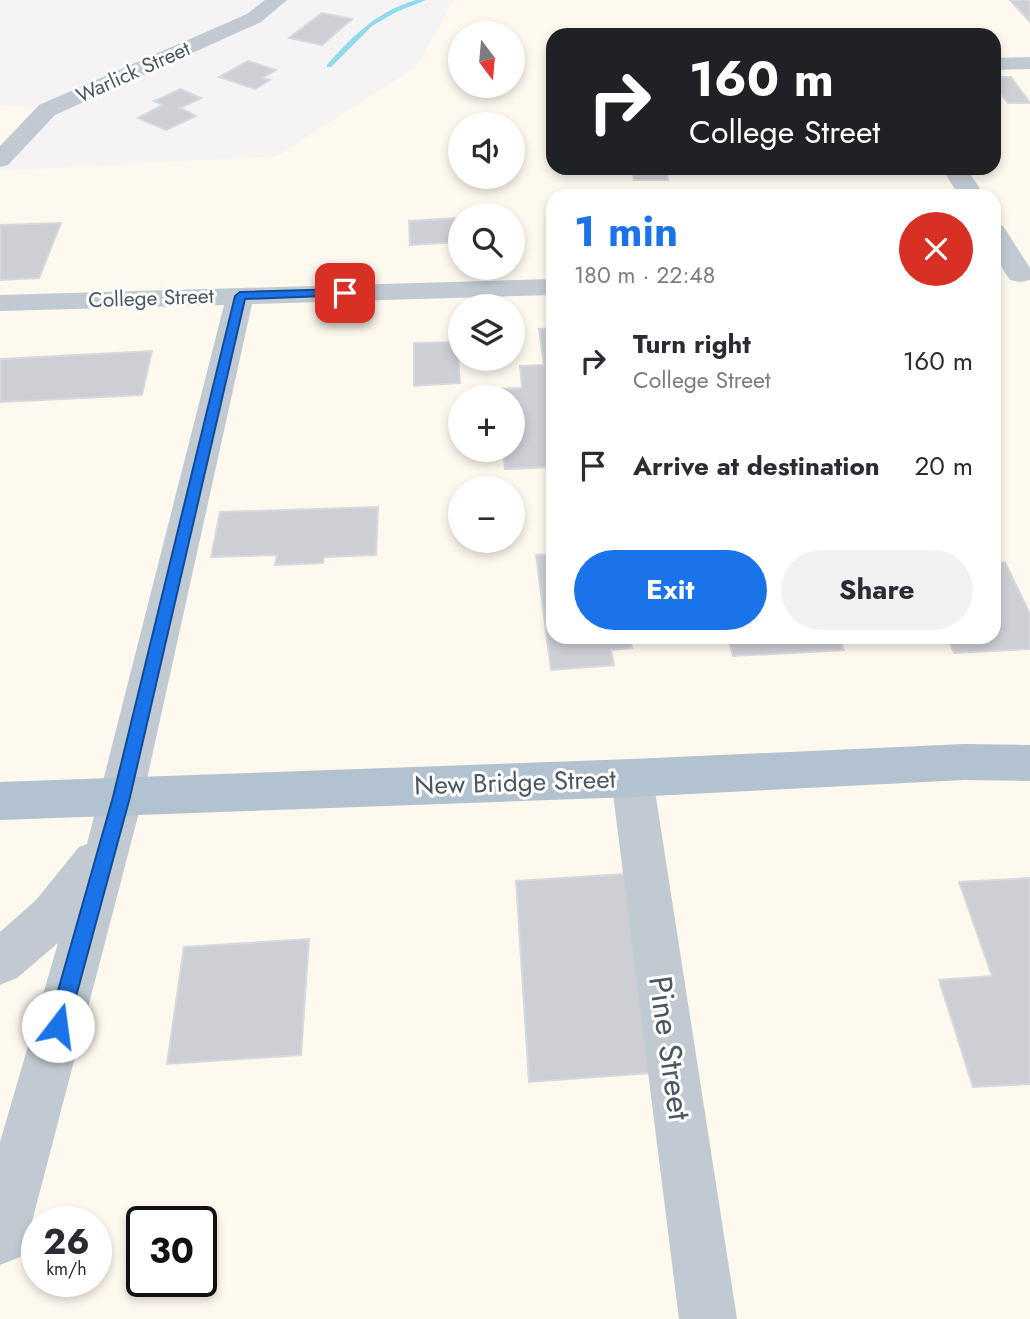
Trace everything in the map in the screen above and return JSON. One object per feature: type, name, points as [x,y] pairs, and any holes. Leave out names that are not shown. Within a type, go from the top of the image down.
[{"type":"main road","name":"New Bridge Street","points":[[0,801],[632,778],[964,762],[1030,763]]},
{"type":"street","name":"Warlick Street","points":[[0,160],[47,110],[254,18],[277,0]]},
{"type":"street","points":[[1001,64],[1030,63]]},
{"type":"street","points":[[1001,246],[1015,274]]},
{"type":"street","name":"College Street","points":[[0,303],[546,287]]},
{"type":"street","points":[[0,1237],[121,797],[240,296]]},
{"type":"street","name":"Pine Street","points":[[632,778],[708,1319]]},
{"type":"street","points":[[0,961],[21,947],[75,892],[109,842]]},
{"type":"shaded area","points":[[454,0],[1030,0],[1030,1319],[0,1319],[0,171],[277,156],[416,67]]},
{"type":"shaded area","points":[[0,105],[47,110],[0,160]]},
{"type":"building","points":[[1010,0],[1030,0],[1030,22]]},
{"type":"building","points":[[322,13],[352,19],[322,45],[289,38]]},
{"type":"building","points":[[248,61],[276,70],[262,78],[270,80],[255,89],[219,77]]},
{"type":"building","points":[[1001,77],[1011,77],[1030,103],[1008,103],[1001,94]]},
{"type":"building","points":[[180,89],[201,98],[180,108],[196,116],[166,130],[138,118],[163,105],[154,101]]},
{"type":"building","points":[[633,175],[667,175],[668,180],[634,180]]},
{"type":"building","points":[[448,219],[448,243],[410,245],[409,221]]},
{"type":"building","points":[[61,223],[39,278],[0,280],[0,225]]},
{"type":"building","points":[[546,328],[546,467],[505,469],[504,462],[525,462],[525,385],[522,385],[520,371],[525,371],[525,366],[544,365],[539,329]]},
{"type":"building","points":[[448,342],[448,371],[459,371],[460,383],[414,386],[414,343]]},
{"type":"building","points":[[152,351],[142,395],[0,402],[0,359]]},
{"type":"building","points":[[378,507],[376,555],[324,557],[323,563],[275,565],[277,555],[211,557],[220,512]]},
{"type":"building","points":[[546,554],[546,632],[536,555]]},
{"type":"building","points":[[1001,562],[1005,562],[1030,614],[1030,649],[954,653],[950,644],[1001,644]]},
{"type":"building","points":[[548,644],[631,644],[632,648],[611,650],[614,665],[551,670]]},
{"type":"building","points":[[730,644],[842,644],[844,650],[733,656]]},
{"type":"building","points":[[624,874],[651,1073],[529,1082],[516,881]]},
{"type":"building","points":[[1030,878],[1030,1084],[973,1087],[939,980],[992,976],[959,882]]},
{"type":"building","points":[[309,939],[301,1055],[167,1064],[184,947]]},
{"type":"waterway","points":[[329,66],[350,43],[381,17],[423,0]]},
{"type":"route","points":[[58,1026],[121,797],[240,296],[345,293]]}]
